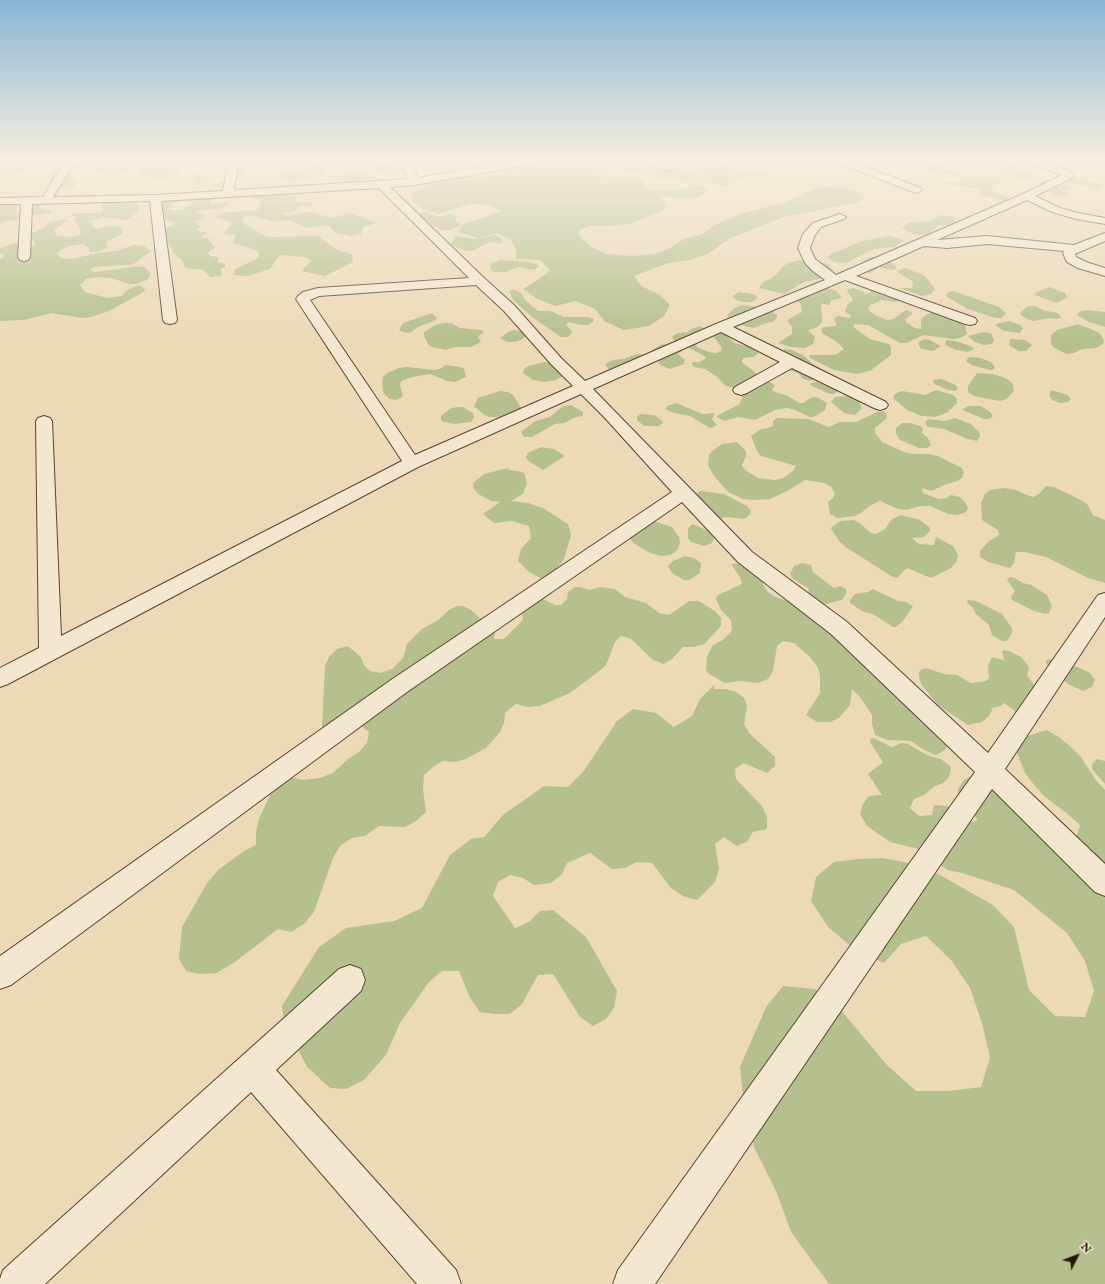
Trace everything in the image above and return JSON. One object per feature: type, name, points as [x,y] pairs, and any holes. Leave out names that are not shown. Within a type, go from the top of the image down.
[{"type":"street","points":[[24,257],[26,218]]},
{"type":"street","points":[[157,218],[170,320]]},
{"type":"street","points":[[415,218],[479,281],[509,308],[556,361],[585,388],[682,493],[745,557],[838,628],[990,771],[1105,883]]},
{"type":"street","points":[[837,218],[817,225],[809,234],[804,248],[809,260],[818,269],[839,278],[970,321]]},
{"type":"street","points":[[0,678],[412,464],[721,327],[839,278],[976,218]]},
{"type":"street","points":[[1087,218],[1105,221]]},
{"type":"street","points":[[1105,238],[1075,249],[1069,253],[1071,259],[1082,265],[1105,272]]},
{"type":"street","points":[[917,243],[947,244],[987,240],[1075,249]]},
{"type":"street","points":[[412,464],[303,299],[308,295],[318,292],[479,281]]},
{"type":"street","points":[[721,327],[880,405]]},
{"type":"street","points":[[741,390],[791,362]]},
{"type":"street","points":[[44,421],[50,651]]},
{"type":"street","points":[[0,974],[399,686],[682,493]]},
{"type":"street","points":[[632,1284],[990,771],[1105,600]]},
{"type":"street","points":[[17,1284],[350,980]]},
{"type":"street","points":[[253,1069],[442,1284]]},
{"type":"green space","points":[[0,218],[20,218],[20,219],[0,224]]},
{"type":"green space","points":[[75,218],[101,218],[91,221],[93,227],[96,229],[113,226],[121,227],[123,232],[106,242],[107,248],[97,252],[90,252],[89,248],[83,244],[70,246],[60,250],[57,254],[62,258],[72,259],[97,253],[117,251],[133,245],[144,246],[151,251],[130,265],[95,267],[90,269],[91,271],[96,272],[140,266],[144,267],[151,274],[147,280],[136,284],[129,284],[111,278],[99,277],[86,279],[80,285],[85,292],[107,298],[121,296],[127,290],[139,285],[145,289],[144,292],[109,311],[91,317],[84,318],[51,313],[24,320],[0,321],[0,259],[5,256],[0,253],[0,248],[14,243],[30,247],[35,245],[35,242],[30,237],[32,233],[45,227],[46,224],[62,220],[68,220],[54,230],[56,235],[69,237],[80,235],[81,232],[79,226],[73,221]]},
{"type":"green space","points":[[110,218],[129,218],[122,220]]},
{"type":"green space","points":[[163,218],[205,218],[194,222],[201,227],[198,231],[207,233],[200,238],[208,238],[215,247],[209,251],[208,254],[219,258],[217,262],[225,264],[225,267],[221,269],[222,275],[210,277],[203,270],[187,268],[184,266],[183,261],[173,253],[172,248],[167,242],[168,237],[163,233],[164,229],[173,225],[174,222]]},
{"type":"green space","points":[[218,218],[243,218],[243,223],[267,237],[318,236],[337,250],[352,254],[353,262],[325,276],[301,271],[311,261],[305,257],[280,255],[270,269],[247,276],[234,275],[234,270],[259,257],[258,251],[234,243],[235,235],[224,234],[232,222]]},
{"type":"green space","points":[[260,218],[363,218],[377,223],[363,227],[361,234],[351,236],[336,233],[328,225],[306,228],[290,220],[273,222]]},
{"type":"green space","points":[[422,218],[456,218],[456,221],[459,222],[460,226],[450,230],[442,230]]},
{"type":"green space","points":[[483,218],[644,218],[632,223],[612,226],[589,226],[581,229],[578,233],[580,237],[590,246],[606,254],[632,256],[654,254],[663,251],[672,247],[683,239],[703,234],[713,226],[731,218],[782,218],[729,239],[708,254],[690,260],[668,263],[634,276],[641,286],[660,295],[670,305],[664,316],[649,326],[624,330],[604,321],[595,309],[576,301],[555,306],[536,298],[523,289],[550,270],[540,260],[516,259],[516,249],[511,240],[497,233],[478,238],[458,232],[463,224]]},
{"type":"green space","points":[[936,218],[953,218],[955,222],[950,225],[939,225],[931,232],[924,235],[913,234],[902,228],[908,223],[929,221]]},
{"type":"green space","points":[[495,235],[501,238],[503,242],[500,244],[489,242],[472,251],[466,251],[451,245],[455,236],[474,239]]},
{"type":"green space","points":[[890,236],[904,240],[895,247],[873,249],[846,263],[834,262],[827,257],[862,241]]},
{"type":"green space","points":[[870,257],[875,257],[890,262],[896,266],[896,269],[892,270],[879,267],[871,273],[864,272],[863,261]]},
{"type":"green space","points":[[500,260],[530,262],[537,264],[539,267],[534,270],[518,267],[506,272],[494,272],[491,270],[490,264]]},
{"type":"green space","points":[[801,260],[818,261],[829,265],[833,270],[824,278],[804,282],[784,294],[759,288],[762,283],[775,276],[783,266],[791,262]]},
{"type":"green space","points":[[906,268],[924,275],[935,289],[931,294],[922,296],[899,288],[911,288],[913,286],[912,281],[897,271]]},
{"type":"green space","points":[[825,287],[837,291],[842,298],[830,301],[830,305],[821,304],[822,322],[818,327],[808,330],[815,337],[813,344],[805,348],[791,347],[778,343],[792,334],[792,327],[787,320],[802,312],[801,305],[796,299]]},
{"type":"green space","points":[[1049,287],[1065,293],[1067,298],[1056,303],[1035,295],[1035,293]]},
{"type":"green space","points":[[854,288],[864,292],[865,295],[868,293],[870,294],[871,290],[873,289],[900,297],[896,302],[882,300],[870,305],[868,308],[869,311],[877,316],[888,320],[893,319],[906,310],[912,312],[912,314],[905,319],[906,322],[915,328],[921,329],[921,319],[927,314],[933,313],[965,325],[967,334],[960,338],[953,339],[923,335],[907,343],[900,343],[868,325],[855,324],[853,327],[870,339],[889,344],[891,347],[891,355],[870,371],[857,374],[834,370],[810,358],[809,355],[837,354],[844,349],[837,342],[822,333],[821,329],[825,327],[837,326],[834,319],[837,316],[851,318],[850,315],[845,312],[847,305],[853,300],[847,291],[848,289]]},
{"type":"green space","points":[[513,289],[521,293],[526,301],[538,311],[550,311],[564,317],[589,317],[594,319],[593,322],[588,325],[581,325],[568,322],[566,325],[572,331],[571,334],[568,337],[561,337],[532,317],[513,300],[509,291]]},
{"type":"green space","points":[[953,291],[999,307],[1006,313],[1002,318],[995,318],[968,309],[947,297],[946,295],[948,292]]},
{"type":"green space","points":[[739,292],[752,294],[757,296],[757,299],[752,302],[742,302],[736,300],[733,296]]},
{"type":"green space","points":[[741,305],[761,307],[770,310],[777,315],[777,318],[773,322],[754,328],[740,325],[729,319],[727,315]]},
{"type":"green space","points":[[1028,306],[1035,306],[1045,311],[1055,312],[1060,315],[1061,318],[1050,318],[1034,321],[1027,319],[1020,313]]},
{"type":"green space","points":[[1087,310],[1105,312],[1105,327],[1087,321],[1077,315],[1081,311]]},
{"type":"green space","points":[[432,313],[437,318],[434,321],[418,327],[410,333],[399,330],[403,323]]},
{"type":"green space","points":[[1009,321],[1020,325],[1023,328],[1020,333],[1004,331],[995,325]]},
{"type":"green space","points":[[451,323],[460,328],[482,330],[484,333],[478,336],[481,342],[471,347],[454,347],[446,350],[432,347],[428,344],[424,336],[424,332],[435,325]]},
{"type":"green space","points":[[1078,324],[1098,332],[1104,341],[1103,344],[1096,348],[1082,349],[1074,353],[1067,354],[1054,348],[1051,344],[1051,335],[1057,330]]},
{"type":"green space","points":[[700,326],[705,329],[695,340],[697,347],[709,352],[716,353],[721,351],[722,348],[714,337],[715,331],[716,330],[726,334],[734,343],[749,347],[759,353],[753,357],[743,358],[742,362],[762,378],[775,385],[772,390],[788,396],[799,403],[803,403],[812,397],[819,398],[827,403],[825,410],[814,417],[810,417],[787,408],[775,410],[755,420],[738,417],[725,421],[718,418],[717,416],[740,404],[743,393],[741,390],[726,386],[716,376],[705,369],[694,367],[692,364],[693,362],[700,362],[706,358],[687,347],[682,348],[682,351],[678,354],[685,360],[684,364],[670,369],[660,365],[658,358],[652,350],[662,344],[672,345],[674,340],[672,337],[674,335],[688,332],[691,329]]},
{"type":"green space","points":[[514,330],[521,331],[526,336],[515,342],[507,342],[500,338],[508,332]]},
{"type":"green space","points":[[984,332],[991,333],[994,340],[992,344],[984,345],[975,342],[968,336]]},
{"type":"green space","points":[[924,339],[930,340],[941,346],[933,351],[921,349],[918,343]]},
{"type":"green space","points":[[1010,339],[1025,340],[1032,345],[1026,351],[1019,351],[1010,346]]},
{"type":"green space","points":[[947,340],[971,346],[974,349],[968,352],[956,350],[945,345]]},
{"type":"green space","points":[[784,349],[792,350],[803,355],[828,374],[819,376],[810,381],[803,379],[798,373],[788,370],[779,363],[779,361],[793,358],[793,356],[784,352]]},
{"type":"green space","points":[[637,354],[647,355],[629,361],[632,366],[615,373],[609,370],[605,364],[613,360],[623,359]]},
{"type":"green space","points":[[970,357],[980,358],[991,362],[995,367],[993,370],[989,370],[972,365],[966,360]]},
{"type":"green space","points":[[545,362],[553,363],[563,376],[556,380],[544,382],[533,380],[523,373],[524,369],[528,366]]},
{"type":"green space","points":[[445,365],[461,367],[464,369],[466,377],[455,382],[447,381],[430,374],[401,381],[400,385],[403,396],[397,400],[390,399],[383,391],[383,377],[387,373],[399,368],[407,367],[435,370],[442,368]]},
{"type":"green space","points":[[977,373],[993,374],[1006,378],[1013,384],[1014,391],[1006,399],[1000,401],[974,396],[968,392],[968,386]]},
{"type":"green space","points":[[941,379],[954,384],[958,388],[956,391],[948,390],[934,384],[933,380]]},
{"type":"green space","points":[[817,382],[838,391],[834,394],[830,394],[810,385],[811,383]]},
{"type":"green space","points":[[936,390],[953,395],[957,399],[957,403],[948,412],[935,417],[922,416],[907,410],[893,398],[895,394],[902,391],[925,395]]},
{"type":"green space","points":[[1051,390],[1068,395],[1071,399],[1068,402],[1060,403],[1052,400],[1049,395]]},
{"type":"green space","points":[[500,391],[508,392],[513,395],[522,409],[514,416],[489,417],[474,406],[478,398]]},
{"type":"green space","points":[[850,396],[858,399],[862,408],[855,415],[844,413],[831,402],[835,397]]},
{"type":"green space","points":[[676,403],[703,414],[715,413],[712,419],[717,425],[712,428],[708,427],[690,416],[667,410],[667,406]]},
{"type":"green space","points":[[571,405],[583,412],[583,416],[576,417],[564,423],[555,424],[532,437],[524,437],[521,432],[535,421],[550,417],[563,406]]},
{"type":"green space","points":[[968,406],[981,406],[993,416],[989,419],[984,419],[962,410]]},
{"type":"green space","points":[[463,407],[473,413],[474,417],[471,422],[454,424],[441,421],[441,416],[451,408]]},
{"type":"green space","points":[[884,411],[887,415],[886,419],[875,428],[875,433],[882,442],[904,452],[938,456],[962,468],[964,473],[962,478],[957,481],[931,491],[922,488],[923,493],[939,499],[947,498],[951,495],[960,497],[966,503],[968,509],[965,513],[957,515],[948,514],[930,506],[921,506],[907,510],[898,509],[880,501],[871,505],[855,516],[838,518],[830,514],[828,502],[833,498],[835,493],[831,487],[824,483],[805,480],[770,499],[743,499],[728,492],[714,476],[708,465],[709,455],[712,451],[722,444],[737,442],[746,451],[746,456],[742,465],[745,470],[758,478],[775,480],[783,478],[793,471],[796,466],[761,456],[757,451],[751,436],[761,429],[773,426],[773,421],[777,418],[808,419],[829,427],[840,422],[856,422],[877,412]]},
{"type":"green space","points":[[640,414],[654,415],[663,423],[659,426],[644,426],[637,420],[637,417]]},
{"type":"green space","points":[[955,418],[971,424],[980,433],[980,437],[977,441],[944,429],[928,427],[925,423],[928,419],[945,421]]},
{"type":"green space","points":[[902,423],[910,423],[922,427],[922,433],[928,438],[931,445],[927,448],[919,448],[900,440],[896,434],[896,428]]},
{"type":"green space","points":[[541,447],[554,449],[565,456],[543,470],[526,458],[528,453]]},
{"type":"green space","points":[[508,468],[509,470],[524,473],[527,483],[523,494],[511,501],[528,503],[543,508],[568,524],[571,535],[564,559],[556,570],[544,580],[529,572],[518,561],[521,549],[531,538],[529,526],[512,521],[494,523],[483,514],[500,502],[492,501],[478,494],[474,489],[473,483],[484,474]]},
{"type":"green space","points":[[1046,486],[1054,487],[1079,499],[1087,504],[1093,515],[1105,520],[1105,583],[1088,578],[1046,557],[1025,552],[1016,552],[1014,563],[1010,568],[988,562],[980,557],[980,551],[988,542],[999,535],[998,530],[982,520],[981,503],[985,494],[990,490],[1005,488],[1033,497],[1039,494]]},
{"type":"green space","points":[[701,491],[724,494],[747,506],[751,511],[750,514],[745,519],[725,517],[717,520],[691,496]]},
{"type":"green space","points":[[901,515],[920,520],[930,528],[930,531],[924,537],[912,538],[919,544],[934,545],[936,537],[953,546],[958,555],[957,561],[951,568],[931,578],[907,568],[897,578],[891,576],[847,548],[840,542],[831,529],[840,521],[854,520],[871,533],[876,534],[885,529],[892,519]]},
{"type":"green space","points":[[651,520],[672,527],[679,537],[680,543],[677,550],[671,555],[661,556],[650,553],[635,544],[629,538]]},
{"type":"green space","points":[[692,524],[711,532],[714,538],[712,543],[704,546],[691,542],[688,538],[688,529]]},
{"type":"green space","points":[[685,556],[694,558],[701,563],[700,573],[689,580],[684,580],[672,573],[668,566],[673,561]]},
{"type":"green space","points":[[741,563],[763,579],[763,585],[768,592],[776,597],[794,603],[804,603],[949,743],[945,750],[936,755],[922,749],[911,741],[887,740],[875,735],[872,724],[872,715],[860,697],[852,689],[850,705],[839,718],[830,722],[817,722],[806,715],[820,693],[820,675],[817,666],[810,657],[794,643],[783,641],[777,646],[773,671],[768,679],[758,683],[741,681],[725,683],[709,674],[706,670],[707,657],[712,646],[724,639],[731,632],[732,628],[731,620],[721,610],[716,599],[718,595],[742,584],[740,577],[731,564]]},
{"type":"green space","points":[[802,563],[811,565],[813,572],[834,588],[841,586],[846,589],[846,594],[842,600],[823,605],[808,597],[809,589],[792,578],[790,574],[794,566]]},
{"type":"green space","points":[[1010,577],[1031,585],[1047,595],[1052,606],[1049,613],[1045,614],[1034,611],[1012,600],[1011,596],[1015,591],[1007,580]]},
{"type":"green space","points":[[575,587],[590,590],[600,587],[615,589],[625,597],[646,603],[659,613],[669,615],[689,601],[699,601],[715,611],[721,618],[721,626],[704,644],[695,647],[683,647],[672,659],[664,664],[653,660],[631,639],[621,636],[615,642],[605,666],[570,693],[540,706],[528,707],[516,704],[505,713],[504,723],[500,732],[486,748],[466,759],[455,762],[443,761],[434,766],[424,775],[423,789],[426,812],[416,821],[405,827],[379,826],[365,836],[352,838],[340,846],[333,858],[314,912],[304,924],[291,932],[278,929],[235,962],[217,973],[200,974],[186,971],[179,959],[182,927],[207,883],[218,870],[244,851],[256,845],[256,832],[259,819],[270,795],[279,785],[291,777],[302,780],[320,778],[333,773],[348,759],[359,752],[367,743],[369,732],[361,726],[351,733],[328,734],[322,726],[325,666],[329,657],[337,649],[348,646],[361,657],[364,665],[370,671],[380,673],[392,669],[403,658],[407,644],[422,629],[438,620],[449,610],[457,606],[463,606],[471,610],[495,631],[494,639],[504,639],[523,620],[522,613],[524,609],[539,597],[555,605],[561,605],[567,599],[568,592]]},
{"type":"green space","points":[[873,589],[898,601],[906,602],[913,606],[903,621],[896,627],[893,627],[873,614],[862,611],[850,603],[850,600],[855,594],[868,592]]},
{"type":"green space","points":[[968,600],[976,601],[1002,614],[1012,628],[1012,633],[1007,641],[1002,641],[992,635],[989,625],[976,614],[973,608],[967,603]]},
{"type":"green space","points":[[1002,650],[1009,651],[1021,657],[1027,664],[1029,668],[1027,676],[1033,683],[1042,711],[1039,718],[1034,720],[1016,715],[1014,710],[1004,703],[1001,706],[993,708],[989,716],[982,722],[968,725],[938,705],[921,684],[919,672],[922,669],[927,668],[944,674],[957,675],[971,683],[986,681],[989,678],[988,666],[992,657],[1004,660]]},
{"type":"green space","points":[[1052,659],[1080,668],[1090,673],[1095,680],[1092,687],[1083,691],[1070,685],[1049,670],[1046,662],[1047,660]]},
{"type":"green space","points":[[714,685],[714,689],[726,689],[736,692],[744,698],[747,706],[744,724],[749,733],[775,757],[775,766],[767,773],[744,763],[735,769],[736,779],[762,806],[767,817],[767,829],[753,832],[747,842],[736,846],[724,837],[715,844],[719,869],[715,882],[697,900],[683,896],[671,888],[652,863],[637,862],[625,868],[612,869],[590,853],[567,863],[562,874],[551,883],[534,885],[523,878],[510,875],[498,882],[493,896],[515,928],[529,922],[540,911],[553,910],[586,937],[617,991],[614,1008],[606,1019],[593,1026],[580,1017],[553,974],[538,975],[522,1004],[510,1014],[480,1012],[470,998],[459,971],[442,971],[429,982],[400,1023],[386,1055],[364,1080],[346,1089],[330,1088],[307,1067],[284,1022],[282,1006],[319,947],[346,928],[394,921],[422,908],[450,855],[471,839],[484,837],[503,815],[544,786],[568,787],[583,772],[617,721],[633,709],[656,713],[674,727],[692,716],[700,699]]},
{"type":"green space","points":[[1047,730],[1059,737],[1081,757],[1095,779],[1105,790],[1105,1284],[829,1284],[791,1232],[776,1191],[754,1147],[744,1106],[740,1067],[766,1007],[783,986],[815,989],[840,1009],[887,1065],[916,1091],[948,1091],[981,1087],[990,1058],[982,1023],[970,988],[951,960],[926,936],[901,944],[884,963],[854,949],[828,927],[811,901],[816,877],[834,862],[883,858],[913,864],[940,875],[993,905],[1014,927],[1029,990],[1055,1016],[1085,1017],[1094,991],[1085,961],[1067,933],[1014,890],[962,873],[947,870],[919,849],[890,842],[867,826],[860,814],[863,804],[869,796],[882,795],[868,774],[883,762],[871,744],[870,739],[873,738],[892,747],[901,743],[908,744],[929,756],[941,759],[950,766],[951,769],[949,777],[943,783],[935,786],[924,795],[914,799],[910,808],[919,816],[932,815],[934,805],[947,806],[959,813],[968,823],[978,820],[959,799],[958,789],[963,781],[971,776],[982,774],[1070,841],[1077,835],[1080,825],[1044,796],[1035,786],[1025,773],[1016,751],[1027,736]]},
{"type":"green space","points":[[1097,759],[1105,761],[1105,784],[1092,769],[1092,764]]}]
